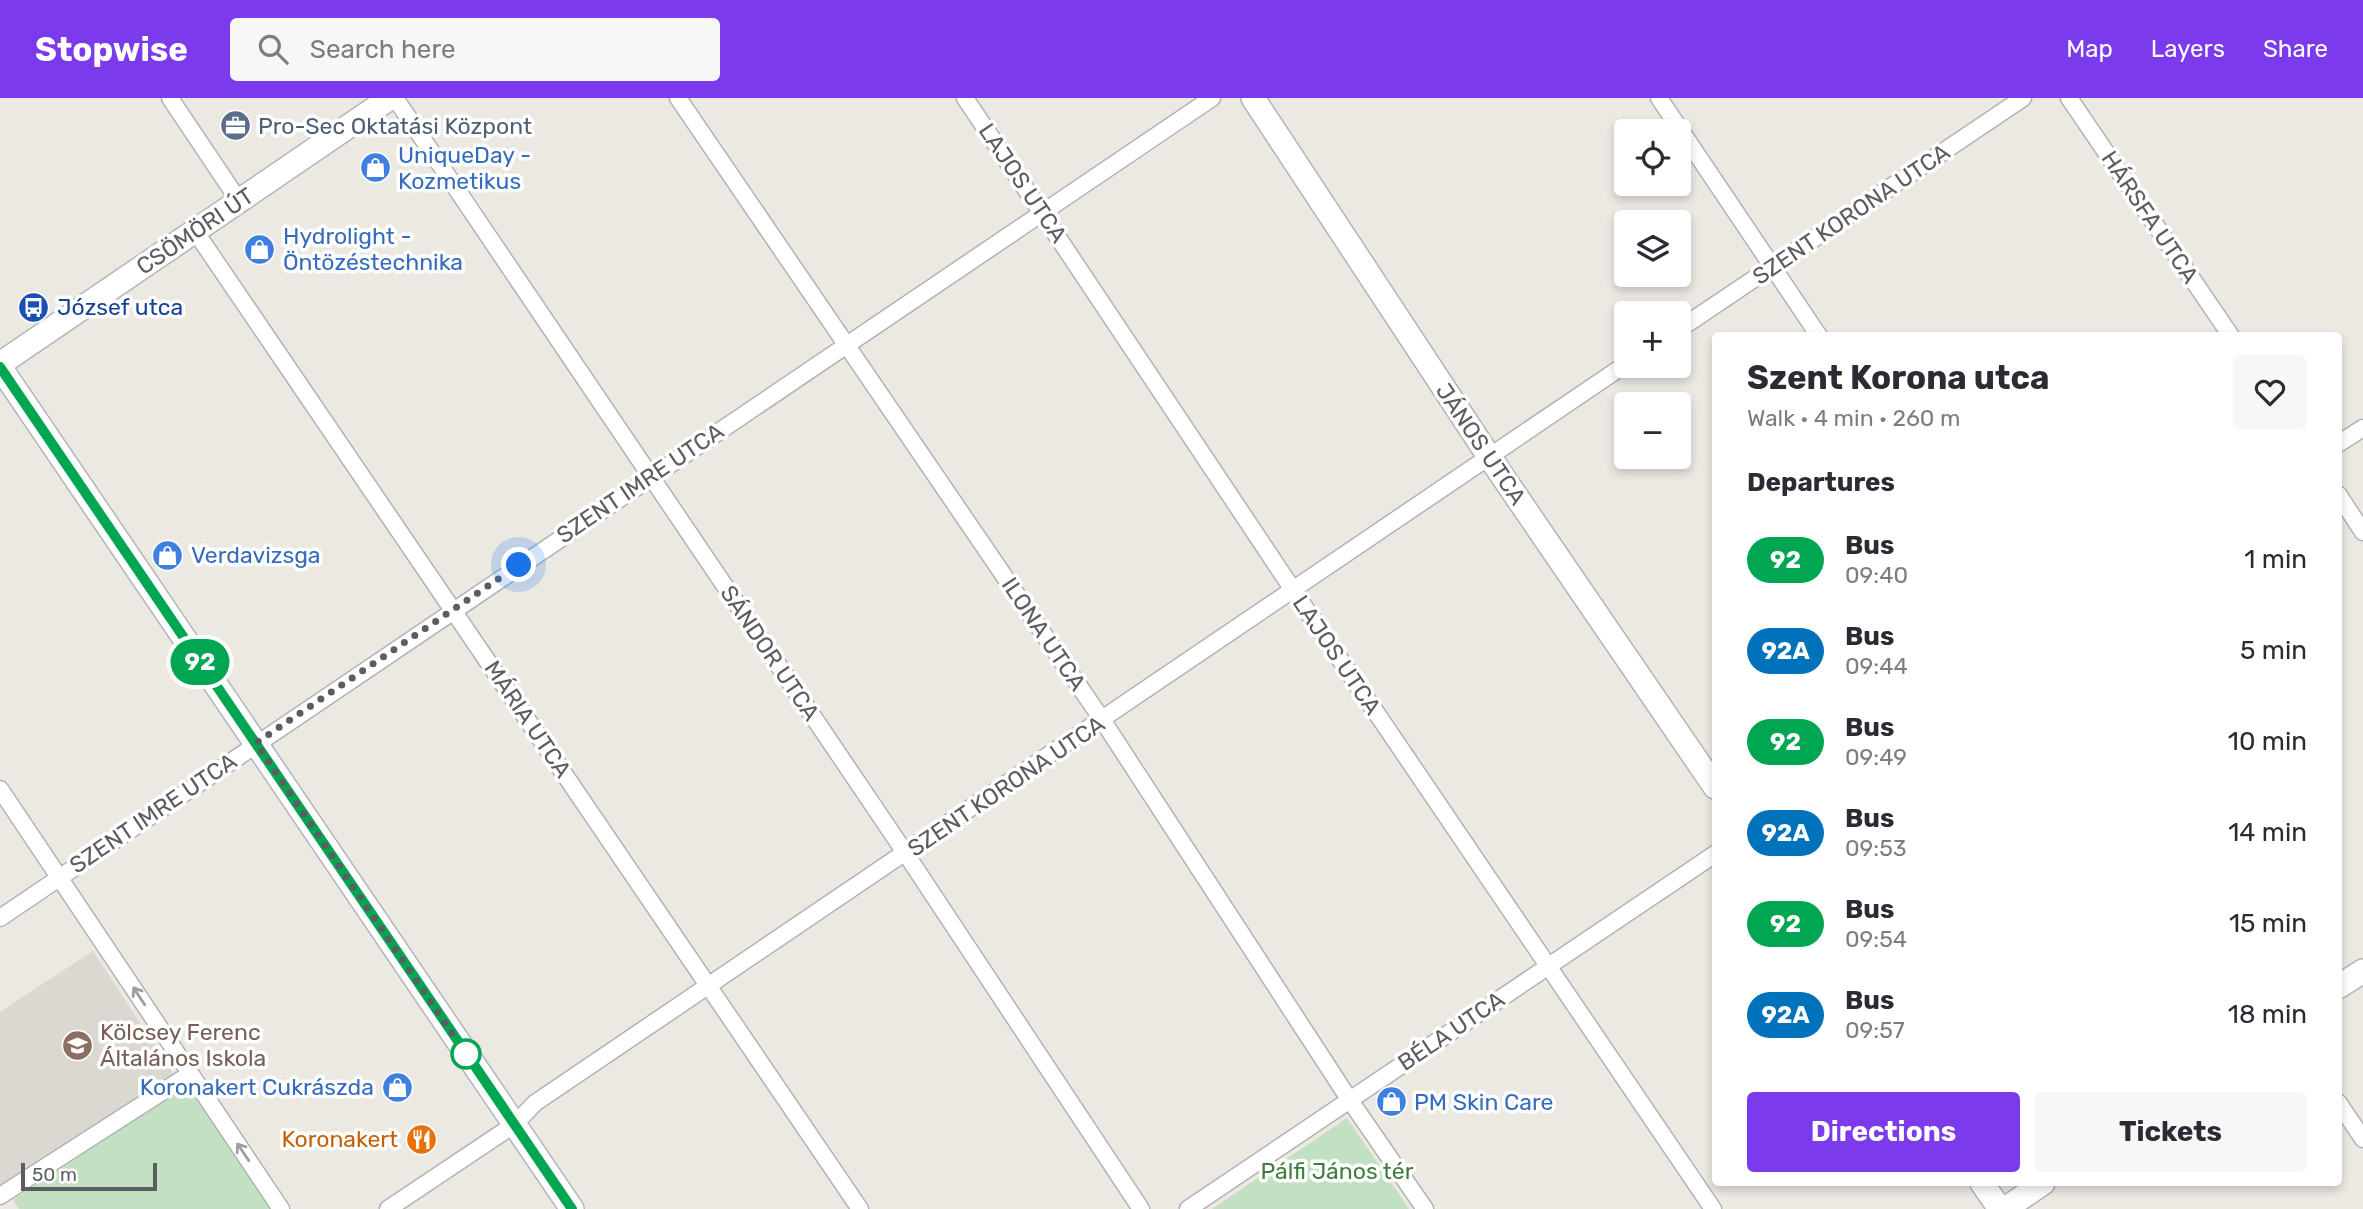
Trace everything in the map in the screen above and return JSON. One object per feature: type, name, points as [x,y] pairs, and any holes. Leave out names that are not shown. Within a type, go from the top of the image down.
[{"type":"street","points":[[170,98],[239,201]]},
{"type":"street","name":"CSÖMÖRI ÚT","points":[[0,365],[393,98]]},
{"type":"street","name":"SÁNDOR UTCA","points":[[393,98],[906,854],[1141,1209]]},
{"type":"street","name":"ILONA UTCA","points":[[678,98],[1103,721],[1349,1099],[1425,1209]]},
{"type":"street","name":"LAJOS UTCA","points":[[965,98],[1293,590],[1713,1209]]},
{"type":"street","name":"SZENT IMRE UTCA","points":[[0,918],[1212,98]]},
{"type":"street","name":"JÁNOS UTCA","points":[[1253,98],[1488,455],[1712,783]]},
{"type":"street","points":[[1659,98],[1816,332]]},
{"type":"street","name":"SZENT KORONA UTCA","points":[[1691,321],[2022,98]]},
{"type":"street","name":"HÁRSFA UTCA","points":[[2069,98],[2228,332]]},
{"type":"street","name":"MÁRIA UTCA","points":[[195,231],[860,1209]]},
{"type":"street","points":[[0,365],[572,1209]]},
{"type":"street","name":"SZENT KORONA UTCA","points":[[388,1209],[514,1124],[535,1103],[1103,721],[1488,455],[1614,372]]},
{"type":"street","points":[[2342,441],[2363,428]]},
{"type":"street","points":[[2342,501],[2363,532]]},
{"type":"street","points":[[0,789],[281,1209]]},
{"type":"street","name":"BÉLA UTCA","points":[[1188,1209],[1712,856]]},
{"type":"street","points":[[2342,984],[2363,971]]},
{"type":"street","points":[[0,1196],[190,1074]]},
{"type":"street","points":[[2342,1108],[2363,1139]]},
{"type":"street","points":[[1984,1186],[2002,1209],[2038,1186]]},
{"type":"shaded area","name":"Kölcsey Ferenc Általános Iskola","points":[[93,951],[176,1078],[4,1190],[0,1184],[0,1012]]},
{"type":"green space","points":[[194,1081],[279,1209],[19,1209],[13,1200]]},
{"type":"green space","name":"Pálfi János tér","points":[[1347,1118],[1409,1209],[1212,1209]]},
{"type":"bus line","name":"92","points":[[0,367],[572,1209]]},
{"type":"place","name":"Pro-Sec Oktatási Központ","points":[[235,126]]},
{"type":"place","name":"UniqueDay - Kozmetikus","points":[[375,168]]},
{"type":"place","name":"Hydrolight - Öntözéstechnika","points":[[260,249]]},
{"type":"place","name":"József utca","points":[[34,307]]},
{"type":"place","name":"Verdavizsga","points":[[168,555]]},
{"type":"place","name":"Kölcsey Ferenc Általános Iskola","points":[[77,1045]]},
{"type":"place","name":"Koronakert Cukrászda","points":[[397,1087]]},
{"type":"place","name":"PM Skin Care","points":[[1391,1102]]},
{"type":"place","name":"Koronakert","points":[[421,1139]]},
{"type":"route","points":[[466,1054],[256,743],[519,565]]}]
